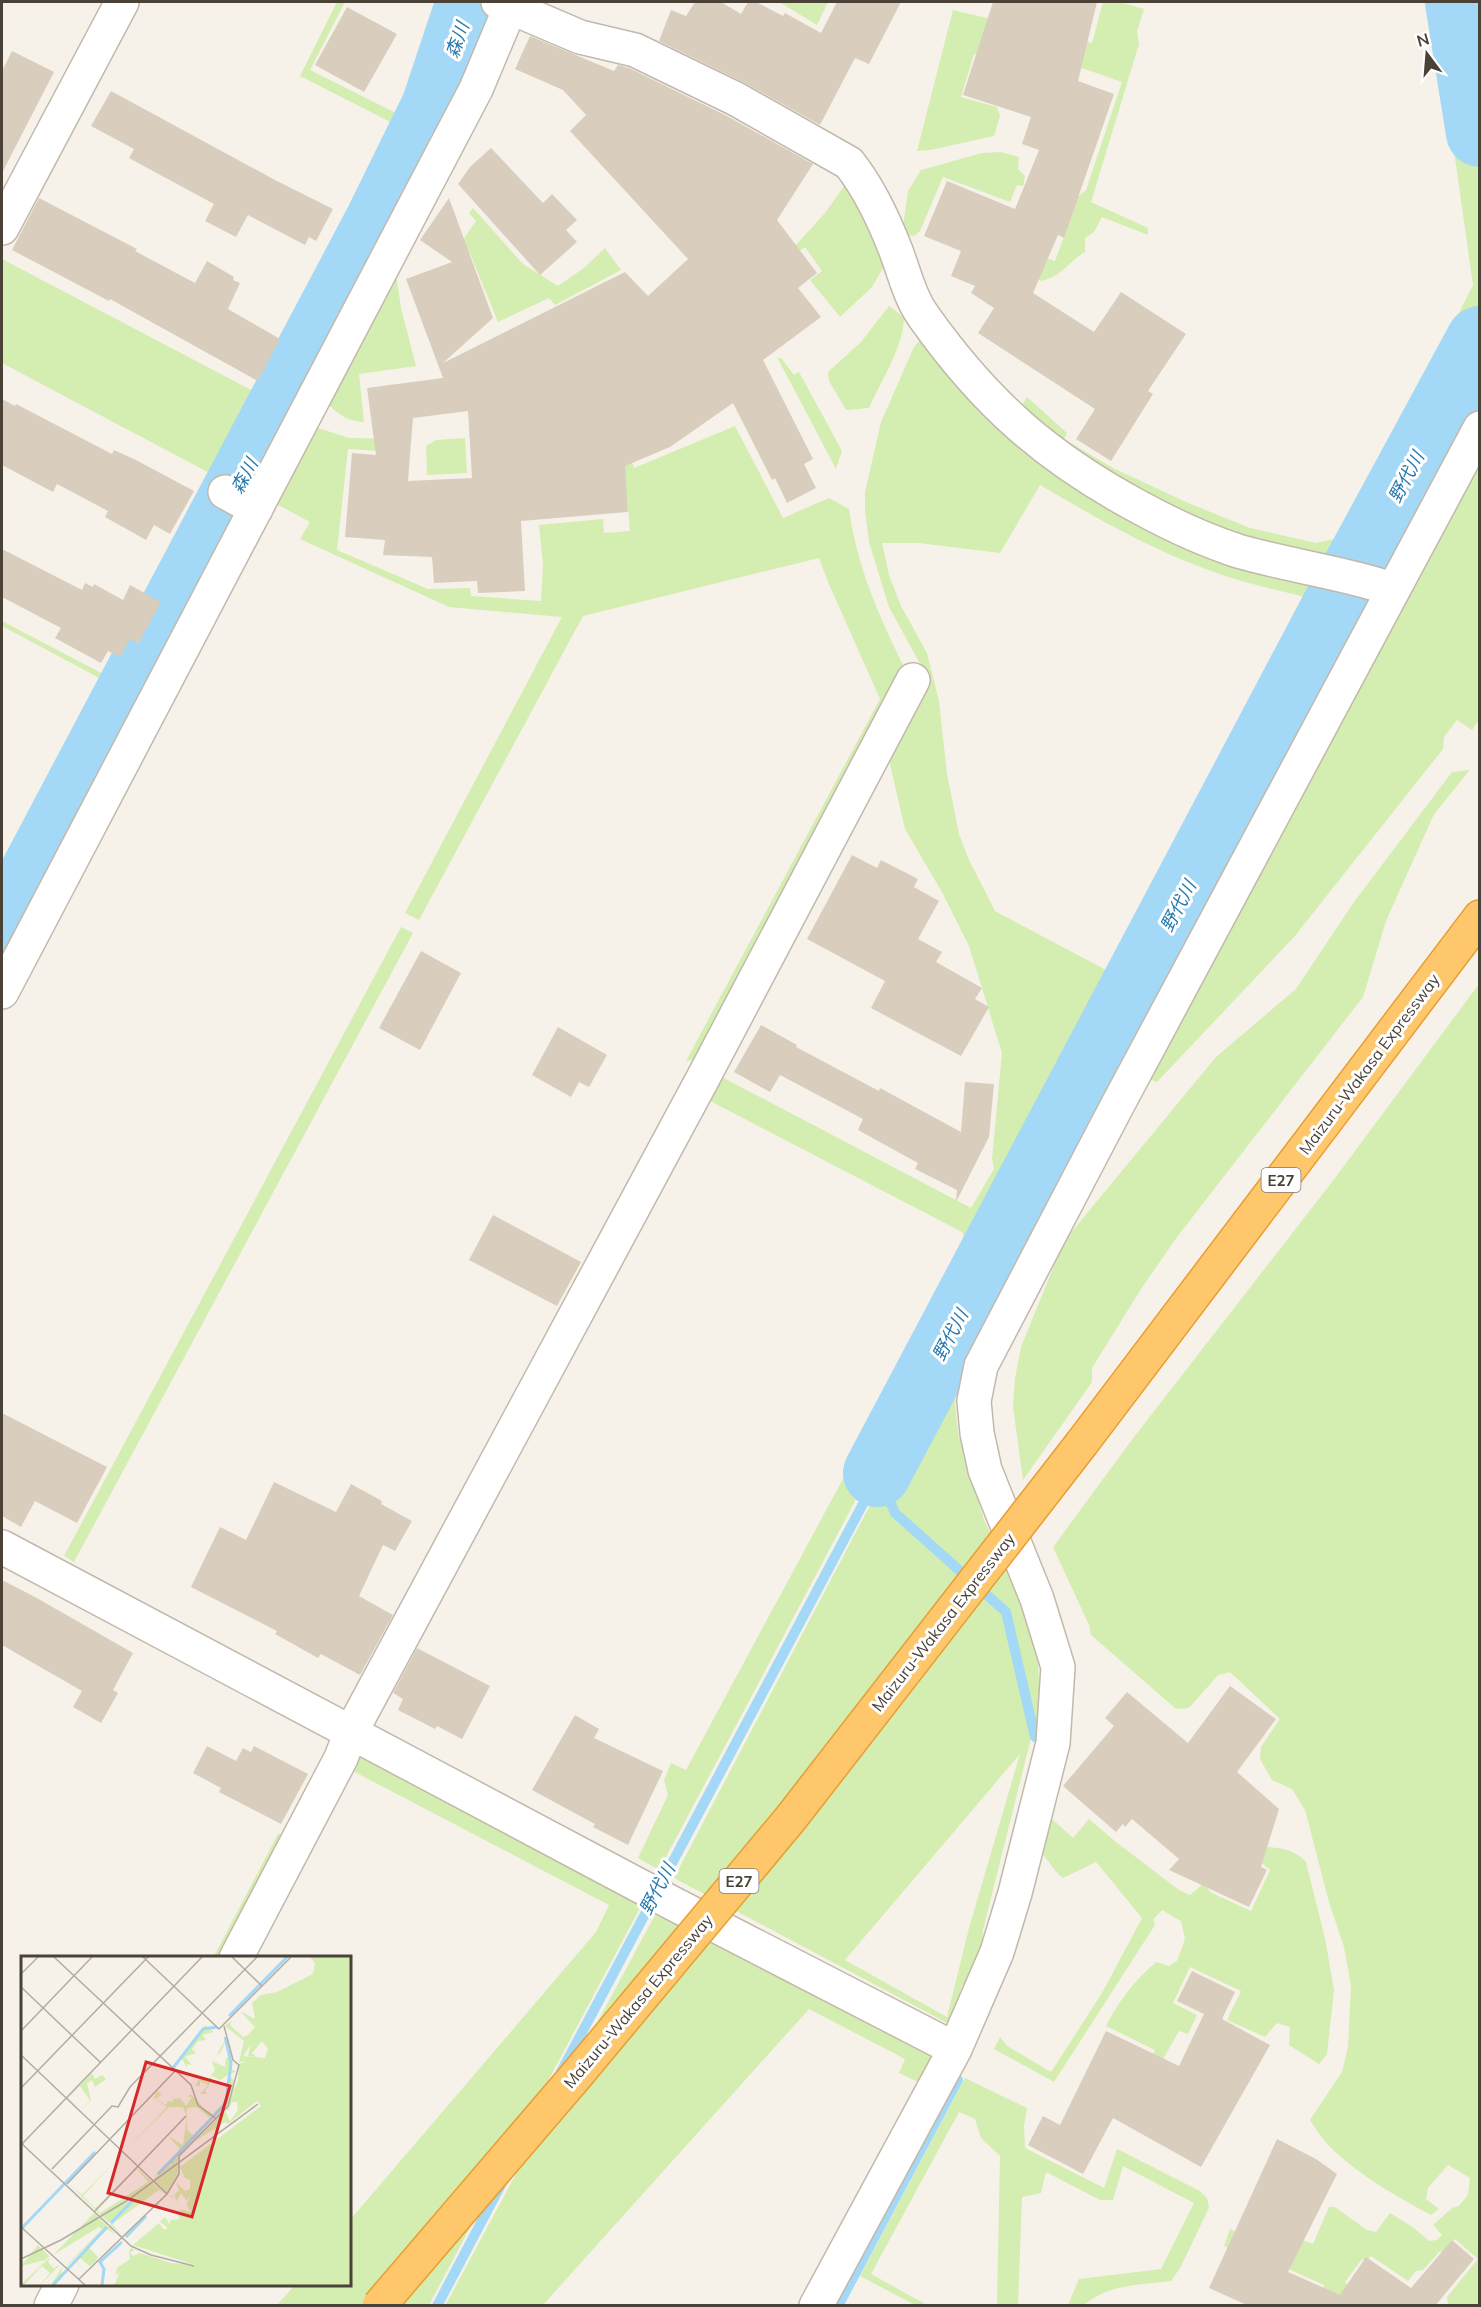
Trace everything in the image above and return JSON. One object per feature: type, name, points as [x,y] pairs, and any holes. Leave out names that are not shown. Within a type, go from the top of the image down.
[{"type":"highway","name":"Maizuru-Wakasa Expressway","points":[[379,2306],[575,2077],[791,1818],[1082,1443],[1479,917]]},
{"type":"street","points":[[2,228],[122,2]]},
{"type":"street","points":[[2,992],[241,501],[476,89],[504,5],[580,37],[636,50],[736,99],[785,128],[839,155],[849,163],[860,177],[895,248],[922,315],[964,371],[994,403],[1059,459],[1159,518],[1203,538],[1272,560],[1367,582]]},
{"type":"street","points":[[816,2306],[955,2049],[997,1952],[1015,1893],[1053,1743],[1058,1667],[1037,1599],[985,1470],[977,1433],[974,1401],[981,1366],[1117,1106],[1367,582],[1479,428]]},
{"type":"street","points":[[237,1956],[341,1758],[351,1731],[702,1080],[913,680]]},
{"type":"street","points":[[2,1547],[660,1896],[955,2049]]},
{"type":"street","points":[[51,2306],[61,2286]]},
{"type":"green space","points":[[337,2],[345,2],[310,70],[402,116],[431,62],[451,3],[461,8],[429,104],[334,290],[327,286],[408,131],[300,76]]},
{"type":"green space","points":[[779,2],[828,2],[817,25]]},
{"type":"green space","points":[[1103,2],[1120,2],[1144,9],[1137,31],[1139,44],[1091,202],[1148,228],[1148,235],[1102,217],[1094,232],[1085,238],[1085,252],[1061,272],[1041,281],[1025,271],[1036,254],[1055,261],[1067,229],[1074,200],[1086,190],[1122,82],[1030,50],[1008,64],[974,54],[961,97],[997,107],[1000,116],[994,136],[917,151],[953,10],[1092,43]]},
{"type":"green space","points":[[1433,2],[1452,2],[1479,175],[1479,323],[1352,562],[1351,552],[1337,549],[1327,561],[1250,545],[1147,499],[1020,409],[1027,397],[1067,433],[1064,439],[1113,468],[1186,502],[1250,528],[1316,543],[1334,539],[1428,375],[1473,285]]},
{"type":"green space","points":[[1466,2],[1479,2],[1479,86]]},
{"type":"green space","points":[[1001,152],[1019,157],[1018,169],[1025,176],[1023,186],[1017,185],[1010,202],[943,177],[920,231],[914,236],[902,234],[908,191],[921,170],[982,153]]},
{"type":"green space","points":[[851,176],[886,245],[883,268],[872,287],[840,317],[810,280],[822,271],[805,247],[788,260],[786,256],[825,213]]},
{"type":"green space","points":[[473,208],[523,264],[558,286],[584,268],[605,248],[621,270],[555,305],[549,298],[498,322],[469,251],[455,257],[456,250],[476,221],[469,213]]},
{"type":"green space","points":[[2,259],[276,403],[232,485],[2,363]]},
{"type":"green space","points":[[394,275],[416,366],[359,374],[364,422],[348,419],[327,403]]},
{"type":"green space","points":[[889,306],[904,317],[896,351],[869,408],[846,410],[829,381],[828,372],[861,342]]},
{"type":"green space","points":[[920,340],[929,340],[999,422],[1310,578],[1316,589],[1314,599],[1329,604],[659,1870],[638,1858],[668,1795],[664,1780],[671,1763],[686,1770],[968,1247],[962,1232],[708,1100],[720,1076],[971,1208],[994,1169],[992,1159],[1002,1053],[969,946],[943,894],[905,829],[889,760],[924,671],[889,607],[869,542],[865,492],[881,422],[914,347]],"holes":[[[1040,485],[1120,530],[1182,560],[1244,582],[1314,599],[1260,709],[1248,716],[1106,970],[995,911],[968,858],[959,834],[947,774],[939,701],[927,653],[901,606],[889,575],[882,543],[919,543],[1000,553]]]},
{"type":"green space","points":[[1479,354],[1479,399],[1434,488],[1388,565],[1382,571],[1366,569]]},
{"type":"green space","points":[[777,357],[782,359],[794,375],[799,372],[842,451],[836,469]]},
{"type":"green space","points":[[606,391],[634,468],[735,426],[783,518],[829,498],[849,509],[863,570],[885,627],[903,665],[902,682],[693,1060],[686,1061],[880,699],[819,558],[583,616],[419,920],[405,913],[562,617],[449,607],[300,539],[310,522],[276,504],[315,427],[349,438],[403,439],[409,453],[348,449],[337,550],[428,589],[470,588],[471,596],[541,601],[543,565],[539,525],[603,519],[604,533],[630,531],[627,495],[612,497]]},
{"type":"green space","points":[[465,438],[467,473],[427,475],[426,446],[436,440]]},
{"type":"green space","points":[[1479,467],[1479,720],[1472,730],[1457,720],[1444,737],[1443,749],[1294,937],[1157,1082],[1148,1079],[1420,568]]},
{"type":"green space","points":[[1355,591],[1371,595],[1006,1283],[996,1289],[985,1285]]},
{"type":"green space","points":[[2,621],[126,686],[2,921],[2,906],[118,688],[2,626]]},
{"type":"green space","points":[[1470,770],[1434,814],[1386,921],[1363,997],[1177,1237],[1141,1289],[1092,1368],[1092,1382],[1023,1480],[1013,1407],[1015,1378],[1021,1347],[1064,1241],[1216,1057],[1296,989],[1354,902],[1452,772]]},
{"type":"green space","points":[[401,927],[413,933],[74,1562],[64,1556]]},
{"type":"green space","points":[[1479,984],[1479,2305],[1448,2305],[1447,2297],[1478,2259],[1455,2239],[1443,2253],[1440,2251],[1423,2270],[1416,2271],[1408,2281],[1371,2256],[1366,2261],[1362,2259],[1345,2282],[1350,2287],[1337,2306],[1322,2291],[1324,2285],[1264,2258],[1251,2257],[1224,2246],[1230,2229],[1271,2248],[1287,2234],[1313,2244],[1329,2207],[1335,2207],[1367,2230],[1376,2232],[1390,2213],[1414,2228],[1429,2241],[1437,2240],[1442,2235],[1433,2225],[1452,2208],[1459,2206],[1468,2195],[1470,2178],[1448,2165],[1428,2188],[1426,2199],[1439,2209],[1431,2215],[1391,2193],[1353,2167],[1330,2147],[1310,2120],[1342,2072],[1348,2047],[1351,1986],[1344,1947],[1329,1902],[1305,1810],[1292,1789],[1272,1780],[1260,1759],[1261,1747],[1280,1719],[1230,1672],[1218,1675],[1189,1708],[1176,1709],[1091,1635],[1089,1625],[1053,1547],[1134,1437],[1332,1182]]},
{"type":"green space","points":[[976,1309],[988,1315],[974,1341],[958,1382],[955,1404],[958,1433],[984,1520],[1034,1634],[1038,1660],[1041,1738],[1031,1738],[983,1930],[982,1954],[970,1983],[962,1985],[951,2025],[674,1878]],"holes":[[[1020,1754],[969,1928],[947,2017],[845,1960]]]},
{"type":"green space","points":[[354,1754],[641,1906],[429,2305],[277,2305],[294,2286],[351,2286],[351,2219],[596,1932],[609,1905],[351,1770]]},
{"type":"green space","points":[[1050,1817],[1073,1838],[1089,1819],[1179,1890],[1190,1895],[1203,1884],[1212,1893],[1251,1911],[1270,1870],[1256,1858],[1262,1847],[1286,1850],[1306,1862],[1325,1938],[1334,1990],[1327,2054],[1319,2064],[1289,2045],[1290,2027],[1277,2023],[1265,2037],[1227,2020],[1241,1991],[1190,1967],[1173,2003],[1197,2015],[1188,2034],[1179,2031],[1162,2061],[1132,2101],[1155,2050],[1106,2026],[1116,2008],[1148,1969],[1156,1962],[1169,1966],[1177,1961],[1185,1939],[1181,1921],[1162,1910],[1153,1920],[1155,1925],[1054,2082],[994,2049],[1000,2037],[1007,2046],[1051,2072],[1102,1993],[1142,1918],[1096,1862],[1063,1878],[1056,1872],[1041,1852]]},
{"type":"green space","points":[[278,1834],[284,1835],[228,1956],[214,1956]]},
{"type":"green space","points":[[655,1915],[933,2056],[918,2082],[899,2073],[905,2059],[809,2009],[543,2305],[445,2306]]},
{"type":"green space","points":[[965,2078],[1027,2108],[1024,2126],[1025,2148],[1104,2188],[1117,2149],[1200,2191],[1207,2198],[1209,2208],[1180,2268],[1171,2281],[1114,2289],[1093,2298],[1084,2305],[1068,2305],[1079,2279],[1161,2269],[1194,2203],[1123,2166],[1113,2200],[1100,2200],[1046,2172],[1041,2193],[1022,2197],[1018,2305],[997,2305],[1000,2156],[981,2138],[975,2119],[959,2112],[871,2274],[927,2305],[915,2305],[860,2276]]},
{"type":"building","points":[[695,2],[721,2],[741,14],[748,2],[756,2],[783,16],[785,13],[821,33],[837,2],[901,2],[869,64],[855,58],[820,125],[745,83],[659,41],[671,10],[686,16]]},
{"type":"building","points":[[993,2],[1097,2],[1078,81],[1114,94],[1064,238],[1058,235],[1033,293],[1094,332],[1121,292],[1186,334],[1148,391],[1153,394],[1111,461],[1076,439],[1095,409],[978,333],[994,308],[971,293],[975,286],[951,276],[961,251],[924,236],[947,181],[1015,209],[1039,150],[1022,144],[1031,117],[963,95]]},
{"type":"building","points":[[347,7],[397,34],[364,92],[315,65]]},
{"type":"building","points":[[530,36],[614,71],[618,65],[629,68],[727,116],[813,164],[777,220],[817,273],[798,288],[821,317],[763,360],[813,459],[804,464],[816,488],[787,503],[775,478],[772,480],[733,403],[670,447],[625,466],[628,512],[521,521],[525,591],[478,593],[477,581],[434,583],[432,557],[383,555],[385,540],[345,537],[352,453],[376,455],[367,388],[443,378],[406,279],[452,262],[420,240],[449,198],[493,318],[443,363],[625,272],[648,296],[688,259],[570,131],[586,115],[563,90],[515,69]],"holes":[[[468,411],[472,478],[408,481],[413,418]]]},
{"type":"building","points":[[12,51],[54,72],[2,173],[2,71]]},
{"type":"building","points":[[111,91],[333,209],[316,241],[309,237],[305,245],[248,215],[236,237],[205,221],[214,204],[129,158],[134,149],[91,126]]},
{"type":"building","points":[[491,148],[543,203],[552,194],[577,220],[566,230],[577,242],[540,275],[458,184],[470,167]]},
{"type":"building","points":[[39,198],[137,249],[135,251],[195,283],[207,261],[234,277],[233,280],[240,283],[228,309],[280,339],[258,381],[110,299],[109,301],[12,250]]},
{"type":"building","points":[[2,399],[112,454],[114,450],[136,460],[194,491],[170,534],[154,525],[146,540],[105,517],[108,511],[57,484],[53,492],[2,465]]},
{"type":"building","points":[[2,549],[82,590],[85,583],[93,587],[94,584],[123,600],[130,585],[161,602],[138,644],[130,639],[120,657],[108,651],[101,663],[55,638],[61,628],[2,597]]},
{"type":"building","points":[[852,855],[877,868],[881,860],[918,879],[914,887],[939,901],[918,939],[942,952],[936,962],[982,988],[975,999],[989,1007],[961,1056],[871,1008],[885,981],[807,939]]},
{"type":"building","points":[[421,951],[461,973],[420,1050],[379,1028]]},
{"type":"building","points":[[761,1025],[797,1045],[796,1047],[879,1091],[880,1088],[961,1132],[965,1082],[994,1084],[989,1137],[956,1202],[957,1190],[915,1169],[918,1163],[858,1130],[863,1119],[780,1075],[770,1092],[734,1072]]},
{"type":"building","points":[[558,1027],[607,1055],[589,1087],[579,1082],[571,1097],[532,1075]]},
{"type":"building","points":[[493,1215],[581,1262],[557,1306],[469,1260]]},
{"type":"building","points":[[2,1413],[107,1467],[77,1523],[35,1501],[21,1527],[2,1516]]},
{"type":"building","points":[[274,1482],[336,1512],[351,1484],[412,1521],[395,1551],[383,1545],[359,1596],[393,1615],[360,1675],[321,1654],[318,1658],[275,1634],[277,1631],[191,1587],[220,1527],[246,1540]]},
{"type":"building","points":[[2,1580],[133,1653],[113,1690],[118,1693],[101,1723],[73,1707],[82,1691],[2,1645]]},
{"type":"building","points":[[417,1648],[490,1686],[462,1739],[437,1726],[435,1729],[398,1710],[403,1699],[393,1693]]},
{"type":"building","points":[[1230,1686],[1276,1719],[1237,1772],[1279,1809],[1261,1867],[1267,1870],[1249,1907],[1169,1870],[1179,1859],[1132,1819],[1116,1832],[1063,1786],[1114,1726],[1105,1718],[1127,1692],[1188,1743]]},
{"type":"building","points":[[575,1715],[599,1729],[594,1738],[663,1771],[628,1845],[593,1827],[595,1824],[532,1790]]},
{"type":"building","points":[[207,1746],[236,1761],[243,1748],[251,1752],[254,1746],[308,1774],[281,1824],[219,1792],[221,1788],[193,1773]]},
{"type":"building","points":[[1192,1971],[1235,1992],[1222,2019],[1270,2045],[1201,2167],[1113,2118],[1083,2174],[1028,2145],[1043,2116],[1060,2125],[1106,2031],[1179,2066],[1204,2014],[1177,2001]]},
{"type":"building","points":[[1277,2139],[1316,2159],[1337,2174],[1288,2272],[1340,2295],[1366,2257],[1411,2288],[1452,2240],[1474,2259],[1435,2306],[1249,2306],[1209,2288]]},
{"type":"waterway","name":"野代川","points":[[1459,2],[1480,133]]},
{"type":"waterway","name":"森川","points":[[2,933],[378,223],[435,107],[467,11]]},
{"type":"waterway","name":"野代川","points":[[877,1473],[1344,591],[1480,340]]},
{"type":"waterway","name":"野代川","points":[[877,1473],[895,1513],[1006,1612],[1035,1737]]},
{"type":"waterway","name":"野代川","points":[[561,2072],[872,1487],[877,1473]]},
{"type":"waterway","name":"野代川","points":[[838,2306],[958,2080]]},
{"type":"waterway","name":"野代川","points":[[437,2306],[503,2181]]}]
